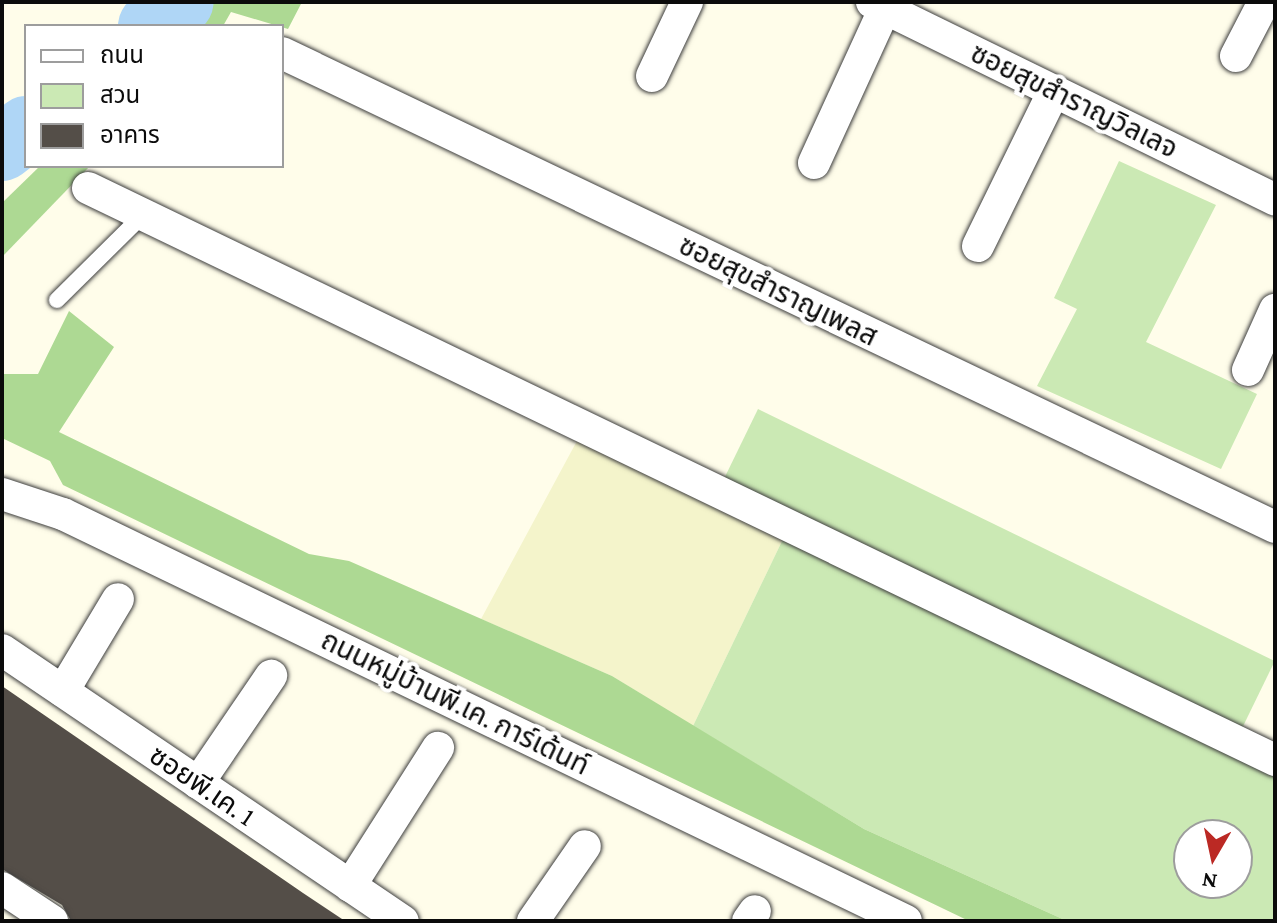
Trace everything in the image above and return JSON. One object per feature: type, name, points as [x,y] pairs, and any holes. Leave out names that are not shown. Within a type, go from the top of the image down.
[{"type":"street","points":[[652,76],[687,2]]},
{"type":"street","points":[[1236,56],[1264,2]]},
{"type":"street","points":[[814,163],[879,5]]},
{"type":"street","name":"ซอยสุขสำราญวิลเลจ","points":[[879,5],[1275,199]]},
{"type":"street","name":"ซอยสุขสำราญเพลส","points":[[284,54],[1275,527]]},
{"type":"street","points":[[978,246],[1054,91]]},
{"type":"street","points":[[88,188],[1275,760]]},
{"type":"street","points":[[1248,370],[1275,310]]},
{"type":"street","name":"ถนนหมู่บ้านพี.เค. การ์เด้นท์","points":[[2,494],[63,514],[906,921]]},
{"type":"street","points":[[63,691],[118,599]]},
{"type":"street","name":"ซอยพี.เค. 1","points":[[2,650],[403,921]]},
{"type":"street","points":[[198,783],[271,676]]},
{"type":"street","points":[[350,886],[438,748]]},
{"type":"street","points":[[533,921],[585,846]]},
{"type":"street","points":[[2,888],[52,921]]},
{"type":"lane","points":[[57,300],[143,215]]},
{"type":"green space","points":[[215,2],[302,2],[288,29],[284,24],[271,24],[231,12],[224,24],[186,24]]},
{"type":"green space","points":[[1119,161],[1216,205],[1146,342],[1257,394],[1221,469],[1037,386],[1077,309],[1054,298]]},
{"type":"green space","points":[[38,168],[88,168],[2,257],[2,203]]},
{"type":"green space","points":[[69,311],[114,347],[59,432],[309,554],[349,561],[612,676],[864,829],[1067,921],[969,921],[63,485],[50,461],[2,438],[2,374],[38,374]]},
{"type":"green space","points":[[758,409],[1275,661],[1240,733],[723,481]]},
{"type":"green space","points":[[578,439],[783,539],[693,726],[612,676],[481,619]]},
{"type":"green space","points":[[783,539],[1275,777],[1275,921],[1067,921],[864,829],[693,726]]},
{"type":"building","points":[[2,686],[345,921],[71,921],[62,905],[2,869]]},
{"type":"waterway","points":[[154,24],[181,2]]},
{"type":"waterway","points":[[2,148],[24,131]]}]
